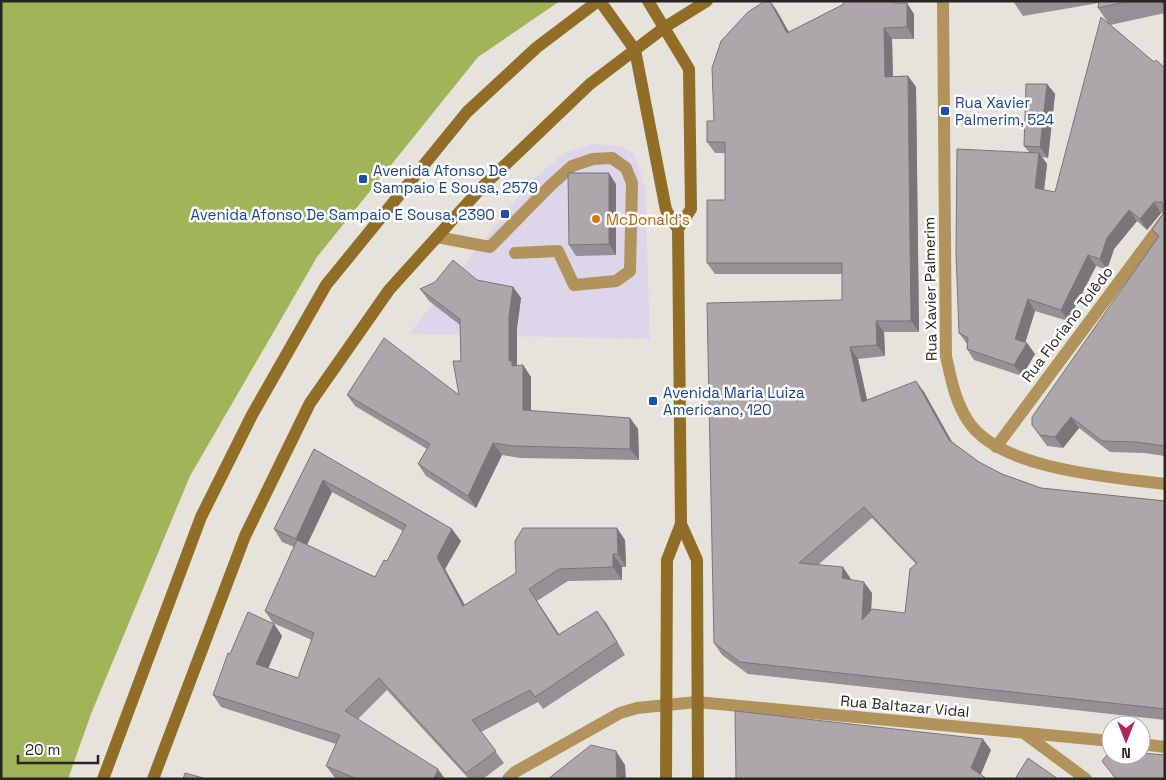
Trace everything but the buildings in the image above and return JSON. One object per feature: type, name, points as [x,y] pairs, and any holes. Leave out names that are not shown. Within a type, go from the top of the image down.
[{"type":"main road","points":[[103,779],[201,517],[252,415],[326,285],[467,112],[536,48],[599,1],[635,50],[666,210],[678,229],[681,524],[667,560],[666,779]]},
{"type":"main road","points":[[648,1],[689,69],[691,209],[678,229]]},
{"type":"main road","points":[[152,779],[245,536],[310,403],[389,290],[483,186],[590,84],[665,27],[707,1]]},
{"type":"main road","points":[[681,524],[697,560],[698,779]]},
{"type":"street","name":"Rua Xavier Palmerim","points":[[943,1],[946,356],[954,394],[968,422],[996,447],[1031,461],[1084,474],[1165,484]]},
{"type":"street","points":[[437,237],[490,247],[572,166],[593,159],[612,158],[626,168],[632,183],[630,271],[616,282],[574,285],[558,251],[515,253]]},
{"type":"street","name":"Rua Floriano Tolêdo","points":[[996,447],[1165,220]]},
{"type":"street","name":"Rua Baltazar Vidal","points":[[508,779],[515,772],[620,713],[666,704],[697,702],[1101,741]]},
{"type":"street","points":[[1024,733],[1086,779]]},
{"type":"street","points":[[1151,745],[1165,747]]},
{"type":"shaded area","points":[[592,144],[620,146],[634,153],[645,186],[650,339],[409,334],[530,182],[566,152]]},
{"type":"green space","points":[[1,1],[560,1],[478,57],[317,257],[190,476],[91,714],[68,779],[1,779]]},
{"type":"place","name":"Rua Xavier Palmerim, 524","points":[[945,111]]},
{"type":"place","name":"Avenida Afonso De Sampaio E Sousa, 2579","points":[[363,179]]},
{"type":"place","name":"Avenida Afonso De Sampaio E Sousa, 2390","points":[[505,214]]},
{"type":"place","name":"McDonald's","points":[[596,219]]},
{"type":"place","name":"Avenida Maria Luiza Americano, 120","points":[[653,401]]}]
